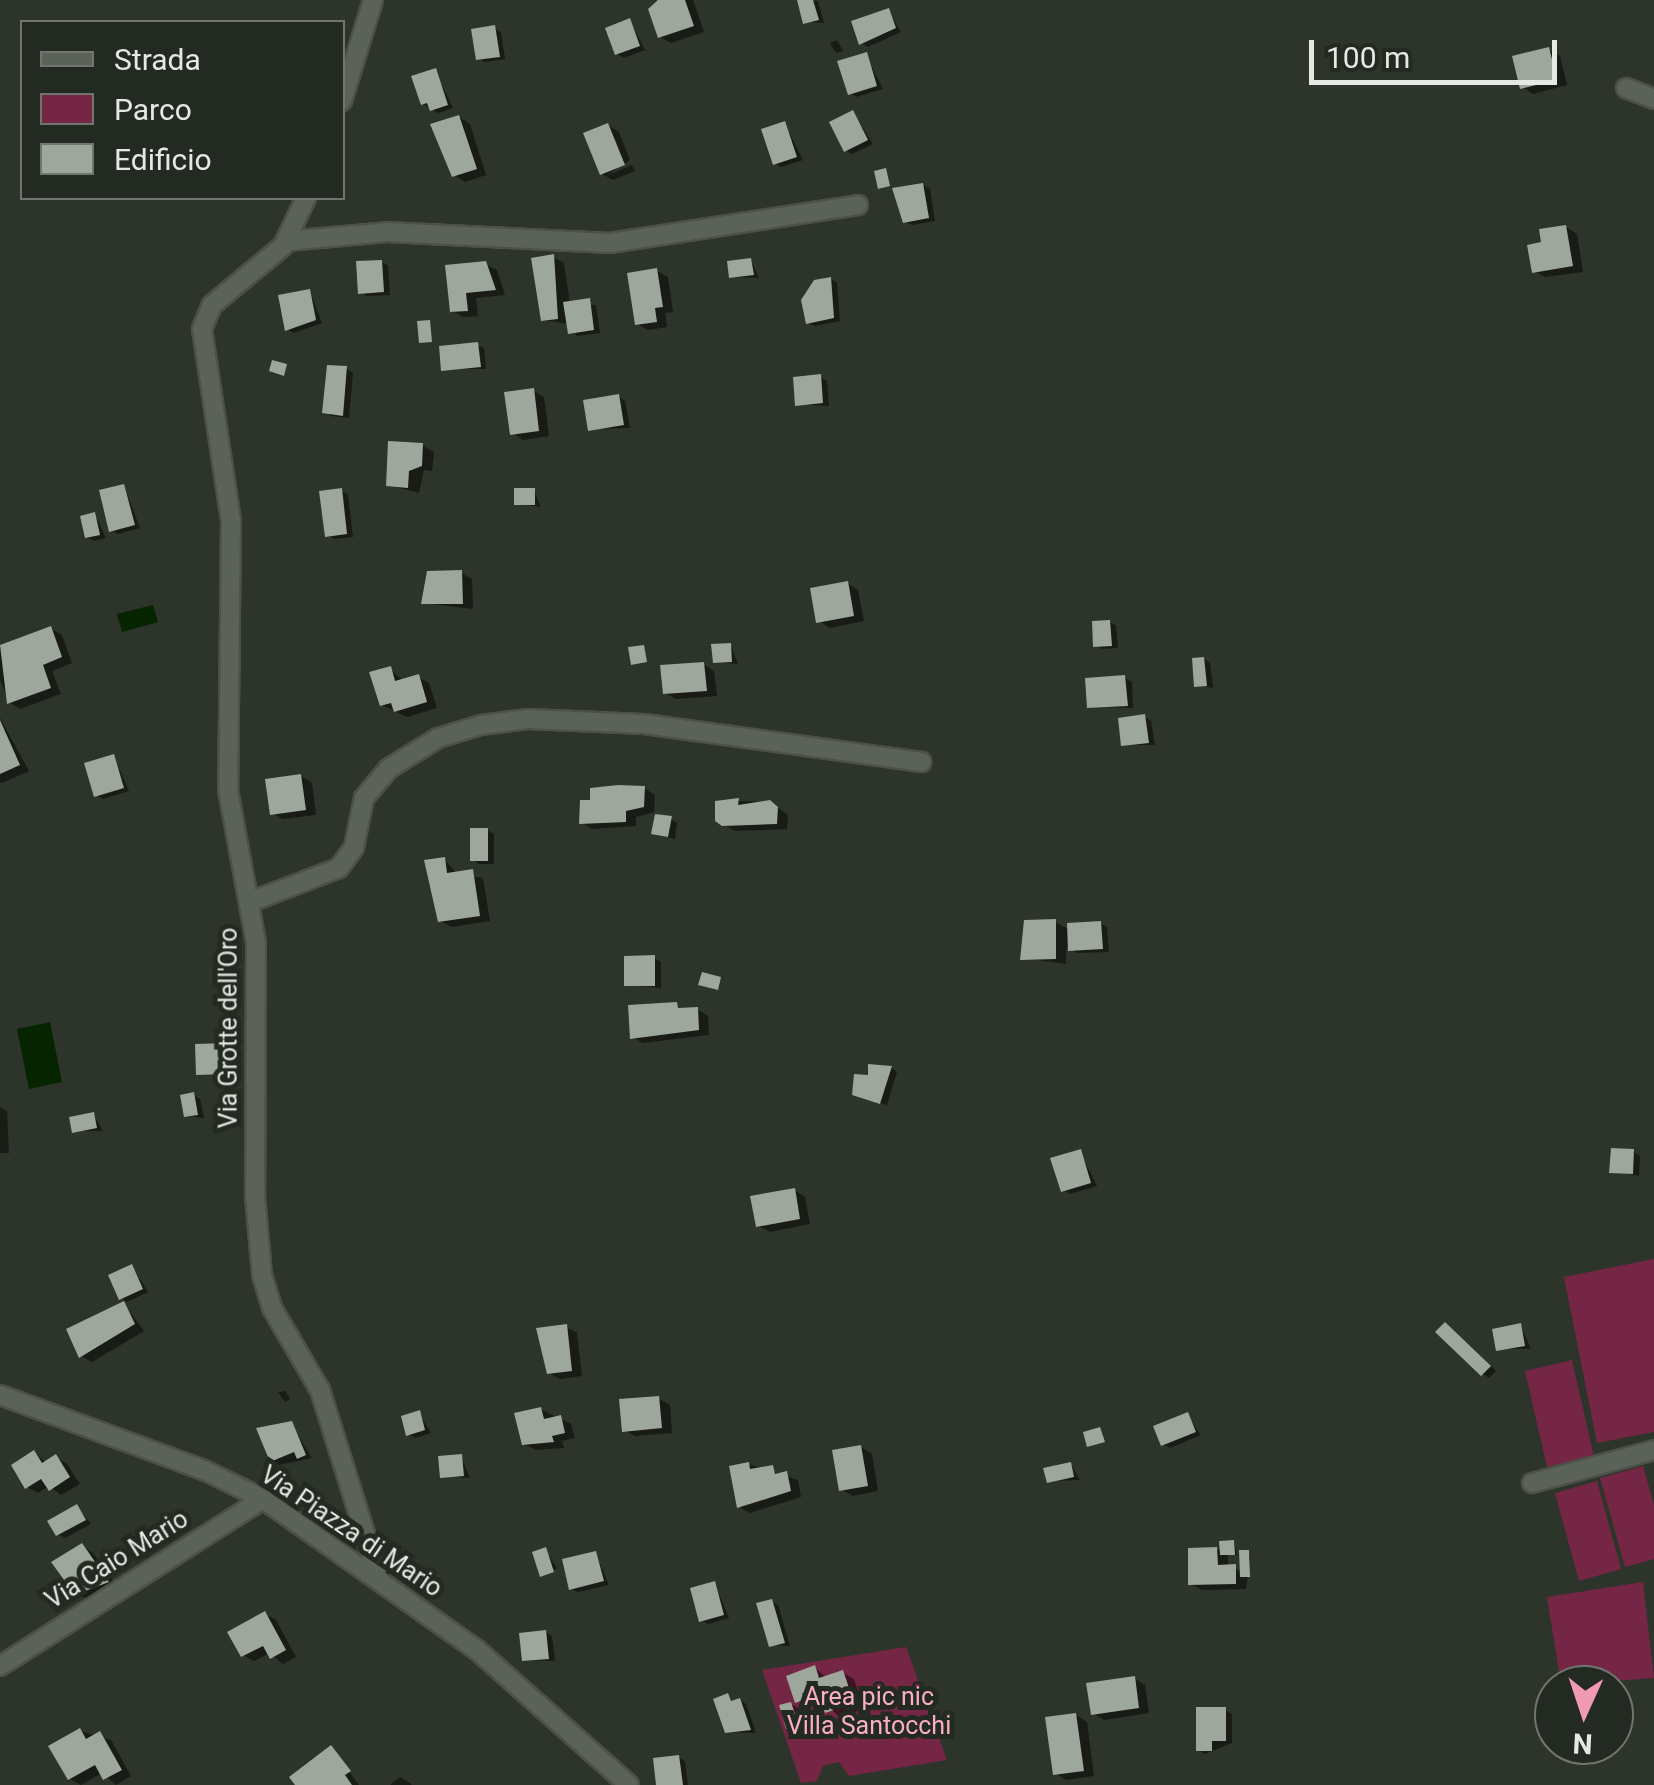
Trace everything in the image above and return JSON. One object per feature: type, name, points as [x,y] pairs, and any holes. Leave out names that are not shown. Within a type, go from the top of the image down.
[{"type":"street","points":[[345,92],[374,0]]},
{"type":"street","points":[[1626,88],[1654,99]]},
{"type":"street","name":"Via Grotte dell'Oro","points":[[305,200],[287,241],[212,305],[202,326],[232,534],[229,804],[256,942],[255,1208],[263,1284],[320,1390],[380,1580]]},
{"type":"street","points":[[287,241],[387,232],[610,243],[858,206]]},
{"type":"street","points":[[250,902],[339,868],[354,847],[364,798],[388,769],[438,738],[481,725],[520,720],[644,724],[921,762]]},
{"type":"street","name":"Via Piazza di Mario","points":[[0,1394],[204,1470],[263,1499],[502,1672],[629,1785]]},
{"type":"street","points":[[1532,1483],[1654,1450]]},
{"type":"street","name":"Via Caio Mario","points":[[0,1666],[263,1499]]},
{"type":"green space","points":[[1654,1259],[1654,1432],[1597,1443],[1564,1277]]},
{"type":"green space","points":[[1572,1360],[1594,1457],[1547,1467],[1525,1371]]},
{"type":"green space","points":[[1643,1466],[1654,1505],[1654,1559],[1625,1567],[1600,1478]]},
{"type":"green space","points":[[1597,1481],[1621,1569],[1579,1581],[1555,1493]]},
{"type":"green space","points":[[1643,1582],[1654,1678],[1634,1680],[1634,1665],[1558,1665],[1547,1597]]},
{"type":"green space","name":"Area pic nic Villa Santocchi","points":[[906,1647],[947,1760],[849,1776],[839,1762],[823,1766],[817,1781],[801,1783],[762,1670]]},
{"type":"shaded area","points":[[153,605],[158,622],[122,632],[117,614]]},
{"type":"shaded area","points":[[50,1022],[62,1082],[29,1089],[17,1029]]},
{"type":"building","points":[[658,0],[685,0],[694,26],[658,38],[648,9]]},
{"type":"building","points":[[797,0],[813,0],[819,20],[803,24]]},
{"type":"building","points":[[889,8],[896,28],[859,45],[851,21]]},
{"type":"building","points":[[630,18],[640,46],[615,55],[605,28]]},
{"type":"building","points":[[495,25],[500,57],[476,60],[471,29]]},
{"type":"building","points":[[1549,47],[1557,80],[1520,89],[1512,56]]},
{"type":"building","points":[[867,52],[877,86],[848,95],[837,61]]},
{"type":"building","points":[[436,68],[448,105],[430,111],[427,103],[421,105],[411,76]]},
{"type":"building","points":[[853,110],[868,140],[844,152],[829,122]]},
{"type":"building","points":[[459,115],[477,169],[452,177],[430,124]]},
{"type":"building","points":[[785,121],[797,157],[773,165],[761,129]]},
{"type":"building","points":[[608,123],[625,165],[600,175],[583,133]]},
{"type":"building","points":[[886,168],[890,186],[878,189],[874,171]]},
{"type":"building","points":[[923,183],[929,218],[903,223],[892,188]]},
{"type":"building","points":[[1566,225],[1573,266],[1532,273],[1527,245],[1541,242],[1539,229]]},
{"type":"building","points":[[554,254],[558,319],[541,321],[531,258]]},
{"type":"building","points":[[751,258],[754,275],[729,278],[727,261]]},
{"type":"building","points":[[382,260],[384,292],[358,294],[356,261]]},
{"type":"building","points":[[486,261],[496,290],[466,293],[468,311],[450,312],[445,265]]},
{"type":"building","points":[[657,268],[663,307],[655,308],[657,322],[635,325],[627,273]]},
{"type":"building","points":[[831,277],[834,318],[806,324],[801,300],[814,280]]},
{"type":"building","points":[[310,289],[316,320],[285,331],[278,295]]},
{"type":"building","points":[[590,298],[594,330],[568,334],[563,302]]},
{"type":"building","points":[[430,320],[432,342],[419,343],[417,321]]},
{"type":"building","points":[[478,342],[481,367],[441,371],[439,346]]},
{"type":"building","points":[[272,360],[287,364],[284,376],[269,371]]},
{"type":"building","points":[[327,365],[347,366],[343,416],[322,413]]},
{"type":"building","points":[[821,374],[823,403],[795,406],[793,377]]},
{"type":"building","points":[[534,388],[539,431],[510,435],[504,392]]},
{"type":"building","points":[[619,394],[624,425],[588,431],[583,400]]},
{"type":"building","points":[[388,441],[423,443],[422,466],[409,471],[408,488],[386,486]]},
{"type":"building","points":[[124,484],[135,525],[109,532],[99,490]]},
{"type":"building","points":[[342,488],[347,534],[325,537],[319,491]]},
{"type":"building","points":[[514,488],[535,488],[535,505],[514,505]]},
{"type":"building","points":[[95,512],[100,535],[85,538],[80,516]]},
{"type":"building","points":[[462,570],[463,604],[421,604],[427,571]]},
{"type":"building","points":[[848,581],[854,616],[816,623],[810,588]]},
{"type":"building","points":[[1110,620],[1112,646],[1093,647],[1092,621]]},
{"type":"building","points":[[51,626],[62,657],[43,665],[51,688],[7,704],[0,645]]},
{"type":"building","points":[[731,643],[732,662],[713,663],[711,644]]},
{"type":"building","points":[[644,645],[647,662],[631,665],[628,647]]},
{"type":"building","points":[[1204,657],[1207,686],[1194,687],[1192,658]]},
{"type":"building","points":[[704,662],[707,691],[663,694],[660,665]]},
{"type":"building","points":[[391,666],[395,681],[419,674],[427,702],[394,712],[391,703],[380,706],[369,672]]},
{"type":"building","points":[[1125,675],[1128,706],[1087,708],[1085,678]]},
{"type":"building","points":[[1145,714],[1149,743],[1121,746],[1118,718]]},
{"type":"building","points":[[0,720],[20,765],[0,774]]},
{"type":"building","points":[[114,754],[124,788],[94,797],[84,763]]},
{"type":"building","points":[[301,774],[306,810],[270,815],[265,779]]},
{"type":"building","points":[[645,786],[644,807],[626,811],[626,822],[579,824],[580,800],[590,800],[590,788]]},
{"type":"building","points":[[739,798],[738,805],[770,800],[778,807],[777,824],[722,826],[715,821],[715,801]]},
{"type":"building","points":[[655,814],[672,816],[668,837],[651,834]]},
{"type":"building","points":[[470,828],[488,828],[488,861],[470,861]]},
{"type":"building","points":[[445,857],[447,873],[473,869],[480,916],[438,922],[424,860]]},
{"type":"building","points":[[1056,919],[1056,959],[1020,960],[1024,920]]},
{"type":"building","points":[[1101,921],[1103,949],[1068,951],[1067,923]]},
{"type":"building","points":[[655,955],[655,986],[624,986],[624,956]]},
{"type":"building","points":[[702,972],[721,977],[718,990],[698,985]]},
{"type":"building","points":[[677,1002],[678,1008],[698,1007],[699,1030],[630,1039],[628,1005]]},
{"type":"building","points":[[227,1043],[228,1074],[196,1075],[195,1044]]},
{"type":"building","points":[[868,1064],[892,1066],[880,1104],[852,1095],[854,1074],[868,1075]]},
{"type":"building","points":[[194,1092],[198,1115],[184,1117],[180,1095]]},
{"type":"building","points":[[94,1112],[97,1128],[72,1133],[69,1117]]},
{"type":"building","points":[[1611,1148],[1634,1149],[1633,1174],[1609,1173]]},
{"type":"building","points":[[1081,1149],[1091,1183],[1061,1192],[1050,1158]]},
{"type":"building","points":[[795,1188],[800,1219],[756,1227],[750,1196]]},
{"type":"building","points":[[132,1264],[143,1289],[119,1300],[108,1275]]},
{"type":"building","points":[[124,1301],[135,1324],[79,1358],[66,1329]]},
{"type":"building","points":[[1445,1322],[1491,1366],[1481,1376],[1435,1332]]},
{"type":"building","points":[[1521,1323],[1525,1346],[1496,1351],[1492,1329]]},
{"type":"building","points":[[567,1324],[572,1371],[547,1374],[536,1328]]},
{"type":"building","points":[[659,1396],[662,1428],[622,1432],[619,1399]]},
{"type":"building","points":[[541,1407],[544,1419],[561,1415],[565,1433],[552,1436],[554,1442],[522,1445],[514,1413]]},
{"type":"building","points":[[420,1410],[425,1430],[406,1436],[401,1416]]},
{"type":"building","points":[[1188,1412],[1196,1432],[1161,1446],[1153,1426]]},
{"type":"building","points":[[292,1421],[306,1455],[297,1459],[294,1452],[270,1462],[256,1428]]},
{"type":"building","points":[[1100,1427],[1105,1442],[1087,1447],[1083,1432]]},
{"type":"building","points":[[861,1445],[868,1486],[839,1491],[832,1450]]},
{"type":"building","points":[[34,1450],[42,1463],[56,1454],[70,1477],[49,1491],[41,1479],[25,1489],[11,1465]]},
{"type":"building","points":[[462,1454],[464,1476],[440,1478],[438,1456]]},
{"type":"building","points":[[749,1462],[750,1469],[773,1465],[775,1474],[787,1471],[791,1491],[737,1508],[729,1466]]},
{"type":"building","points":[[1071,1462],[1074,1477],[1047,1483],[1043,1468]]},
{"type":"building","points":[[77,1504],[86,1520],[56,1536],[47,1521]]},
{"type":"building","points":[[1234,1540],[1235,1555],[1220,1555],[1219,1541]]},
{"type":"building","points":[[82,1543],[109,1582],[75,1595],[51,1562]]},
{"type":"building","points":[[546,1547],[554,1572],[540,1577],[532,1552]]},
{"type":"building","points":[[1217,1547],[1218,1565],[1236,1564],[1236,1584],[1188,1585],[1188,1548]]},
{"type":"building","points":[[1239,1550],[1249,1550],[1250,1577],[1240,1577]]},
{"type":"building","points":[[596,1551],[604,1581],[569,1590],[562,1559]]},
{"type":"building","points":[[715,1581],[724,1615],[699,1622],[690,1588]]},
{"type":"building","points":[[772,1599],[785,1643],[769,1647],[756,1603]]},
{"type":"building","points":[[265,1611],[286,1650],[270,1659],[263,1646],[241,1657],[227,1632]]},
{"type":"building","points":[[546,1630],[549,1659],[522,1661],[519,1633]]},
{"type":"building","points":[[815,1665],[819,1678],[843,1670],[854,1703],[825,1713],[819,1695],[795,1703],[786,1676]]},
{"type":"building","points":[[1135,1676],[1139,1708],[1091,1715],[1086,1683]]},
{"type":"building","points":[[728,1693],[731,1701],[740,1698],[751,1730],[725,1733],[713,1699]]},
{"type":"building","points":[[791,1702],[799,1726],[786,1729],[779,1705]]},
{"type":"building","points":[[1196,1707],[1226,1707],[1226,1741],[1212,1741],[1212,1751],[1196,1751]]},
{"type":"building","points":[[1076,1713],[1084,1771],[1053,1775],[1045,1717]]},
{"type":"building","points":[[80,1728],[86,1739],[100,1731],[122,1770],[103,1780],[95,1765],[68,1780],[48,1746]]},
{"type":"building","points":[[331,1745],[351,1771],[345,1775],[352,1785],[295,1785],[289,1777]]},
{"type":"building","points":[[679,1755],[683,1785],[656,1785],[653,1758]]}]
